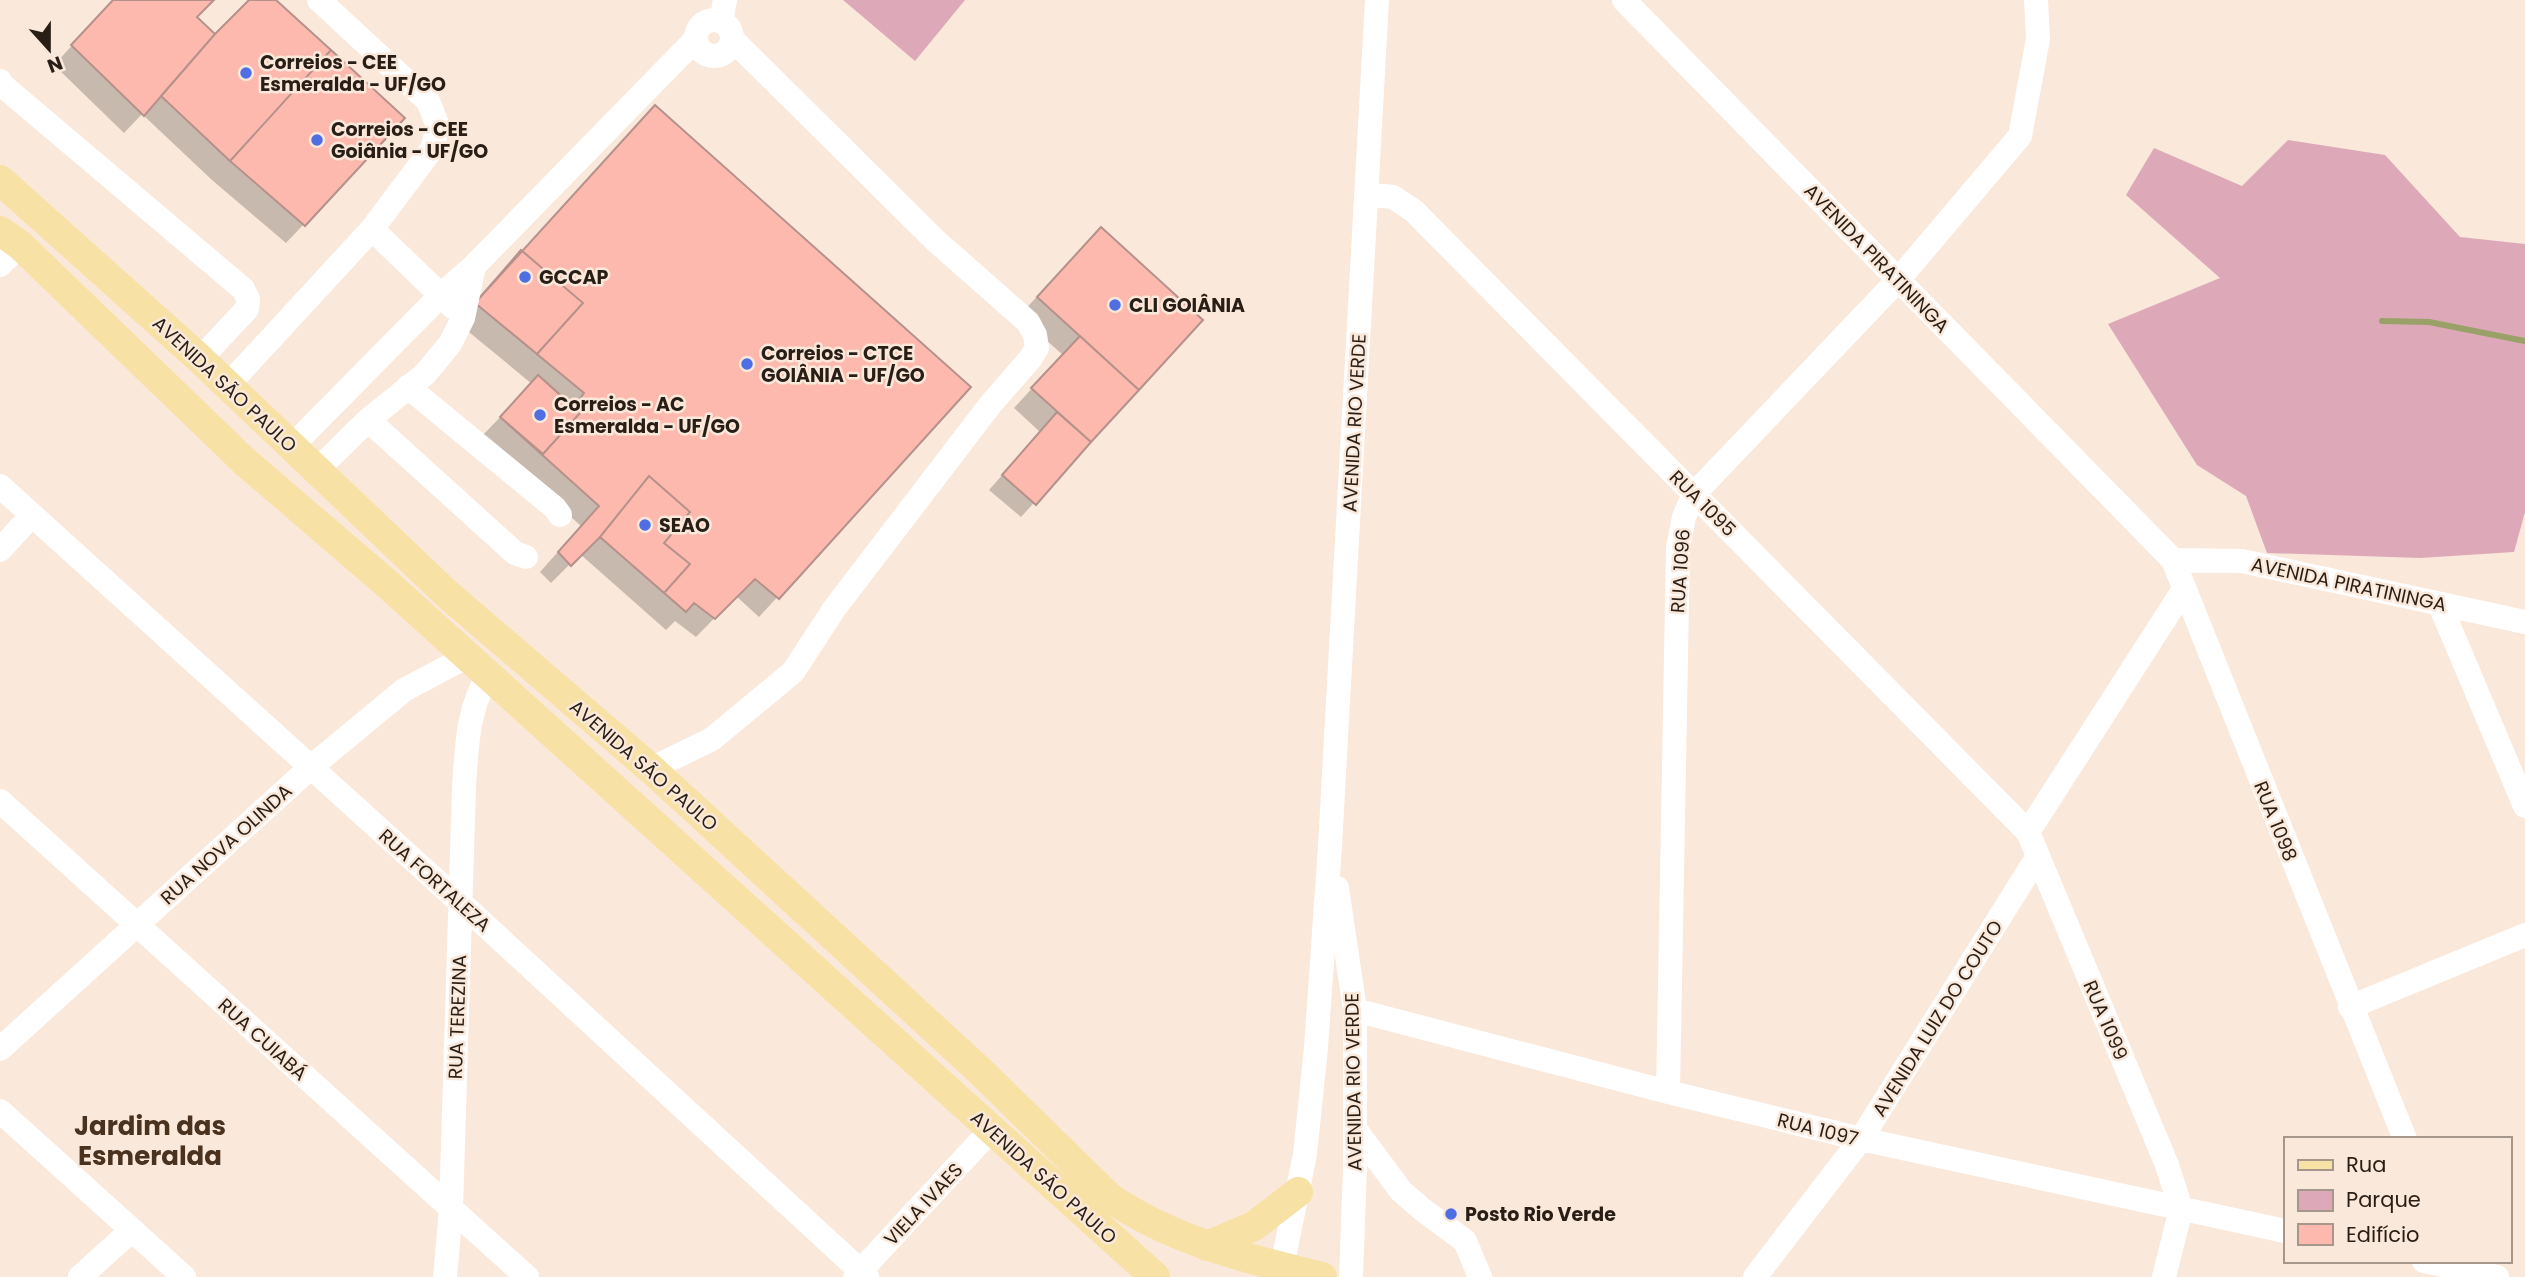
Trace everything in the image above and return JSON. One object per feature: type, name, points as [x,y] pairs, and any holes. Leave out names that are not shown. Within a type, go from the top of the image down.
[{"type":"main road","name":"AVENIDA SÃO PAULO","points":[[1,183],[200,359],[447,594],[651,769],[979,1070],[1109,1197],[1133,1214],[1207,1246],[1282,1272],[1322,1277]]},
{"type":"main road","name":"AVENIDA SÃO PAULO","points":[[7,247],[244,461],[385,582],[476,667],[1155,1277]]},
{"type":"main road","points":[[385,582],[432,603],[439,602],[447,594]]},
{"type":"main road","points":[[476,667],[493,655],[526,674],[553,685]]},
{"type":"main road","points":[[1207,1246],[1254,1226],[1298,1192]]},
{"type":"street","points":[[228,385],[372,229],[432,149],[438,126],[428,100],[319,0]]},
{"type":"street","name":"AVENIDA PIRATININGA","points":[[1624,0],[2129,517]]},
{"type":"street","name":"RUA 1096","points":[[1668,1092],[1678,548],[1684,517],[1694,494],[1898,280],[2020,136],[2038,40],[2036,0]]},
{"type":"street","name":"AVENIDA RIO VERDE","points":[[1282,1272],[1305,1154],[1314,1061],[1330,846],[1367,194],[1384,1]]},
{"type":"street","points":[[292,446],[474,266],[696,39],[698,29],[706,22],[726,20],[936,241],[1028,323],[1035,335],[1037,348],[990,405],[834,609],[793,672],[712,739],[651,769]]},
{"type":"street","points":[[1,85],[243,289],[248,299],[247,309],[200,359]]},
{"type":"street","name":"RUA 1095","points":[[1367,194],[1393,197],[1414,211],[2028,832]]},
{"type":"street","points":[[372,229],[463,318]]},
{"type":"street","points":[[317,470],[368,420],[425,373],[450,344],[463,318],[474,266]]},
{"type":"street","points":[[408,387],[561,515]]},
{"type":"street","points":[[368,420],[515,553],[526,557]]},
{"type":"street","name":"RUA FORTALEZA","points":[[0,486],[461,903],[861,1275]]},
{"type":"street","points":[[0,550],[32,515]]},
{"type":"street","name":"RUA 1098","points":[[2129,517],[2173,560],[2403,1137]]},
{"type":"street","name":"AVENIDA PIRATININGA","points":[[2173,560],[2242,561],[2525,622]]},
{"type":"street","points":[[2028,832],[2184,589]]},
{"type":"street","points":[[2440,605],[2525,807]]},
{"type":"street","name":"RUA NOVA OLINDA","points":[[0,1049],[311,767],[404,690],[476,667]]},
{"type":"street","name":"RUA TEREZINA","points":[[445,1277],[451,1209],[467,734],[476,667]]},
{"type":"street","name":"RUA CUIABÁ","points":[[0,801],[527,1277]]},
{"type":"street","name":"RUA 1099","points":[[2028,832],[2162,1152],[2181,1209]]},
{"type":"street","name":"AVENIDA RIO VERDE","points":[[1330,846],[1355,1010],[1351,1277]]},
{"type":"street","name":"AVENIDA LUIZ DO COUTO","points":[[1755,1277],[1861,1139],[2038,856]]},
{"type":"street","points":[[2350,1007],[2525,935]]},
{"type":"street","name":"RUA 1097","points":[[1355,1010],[1668,1092],[1861,1139],[2284,1231]]},
{"type":"street","points":[[0,1111],[184,1277]]},
{"type":"street","points":[[1355,1129],[1401,1191],[1465,1241],[1480,1277]]},
{"type":"street","name":"VIELA IVAES","points":[[861,1275],[991,1130]]},
{"type":"street","points":[[2164,1277],[2181,1209]]},
{"type":"street","points":[[80,1277],[132,1230]]},
{"type":"street","points":[[2436,1263],[2497,1277]]},
{"type":"green space","points":[[843,0],[965,0],[915,61]]},
{"type":"green space","points":[[2288,140],[2385,155],[2460,237],[2525,244],[2525,512],[2514,552],[2420,558],[2267,553],[2246,496],[2197,465],[2108,324],[2220,278],[2126,195],[2154,148],[2242,186]]},
{"type":"building","points":[[113,0],[214,0],[197,17],[215,34],[144,116],[71,45]]},
{"type":"building","name":"Correios - CEE Esmeralda - UF/GO","points":[[249,0],[276,0],[331,50],[230,161],[161,96]]},
{"type":"building","name":"Correios - CEE Goiânia - UF/GO","points":[[331,50],[405,118],[305,226],[230,161]]},
{"type":"building","name":"Correios - CTCE GOIÂNIA - UF/GO","points":[[655,105],[971,387],[779,599],[755,579],[715,619],[694,603],[686,612],[600,537],[571,566],[558,552],[599,506],[500,417],[538,375],[574,407],[584,393],[475,303]]},
{"type":"building","points":[[1101,227],[1203,320],[1139,390],[1037,297]]},
{"type":"building","name":"GCCAP","points":[[521,250],[583,303],[537,354],[475,303]]},
{"type":"building","points":[[1080,336],[1139,390],[1091,442],[1031,388]]},
{"type":"building","name":"Correios - AC Esmeralda - UF/GO","points":[[538,375],[580,413],[543,454],[500,417]]},
{"type":"building","points":[[1057,412],[1091,442],[1036,505],[1002,475]]},
{"type":"building","name":"SEAO","points":[[649,476],[690,512],[664,543],[690,564],[664,593],[600,537]]},
{"type":"waterway","points":[[2382,321],[2429,322],[2525,341]]},
{"type":"place","name":"Correios - CEE Esmeralda - UF/GO","points":[[246,73]]},
{"type":"place","name":"Correios - CEE Goiânia - UF/GO","points":[[317,140]]},
{"type":"place","name":"GCCAP","points":[[525,277]]},
{"type":"place","name":"CLI GOIÂNIA","points":[[1115,305]]},
{"type":"place","name":"Correios - CTCE GOIÂNIA - UF/GO","points":[[747,364]]},
{"type":"place","name":"Correios - AC Esmeralda - UF/GO","points":[[540,415]]},
{"type":"place","name":"SEAO","points":[[645,525]]},
{"type":"place","name":"Posto Rio Verde","points":[[1451,1214]]},
{"type":"district","name":"Jardim das Esmeralda","points":[[150,1141]]}]
